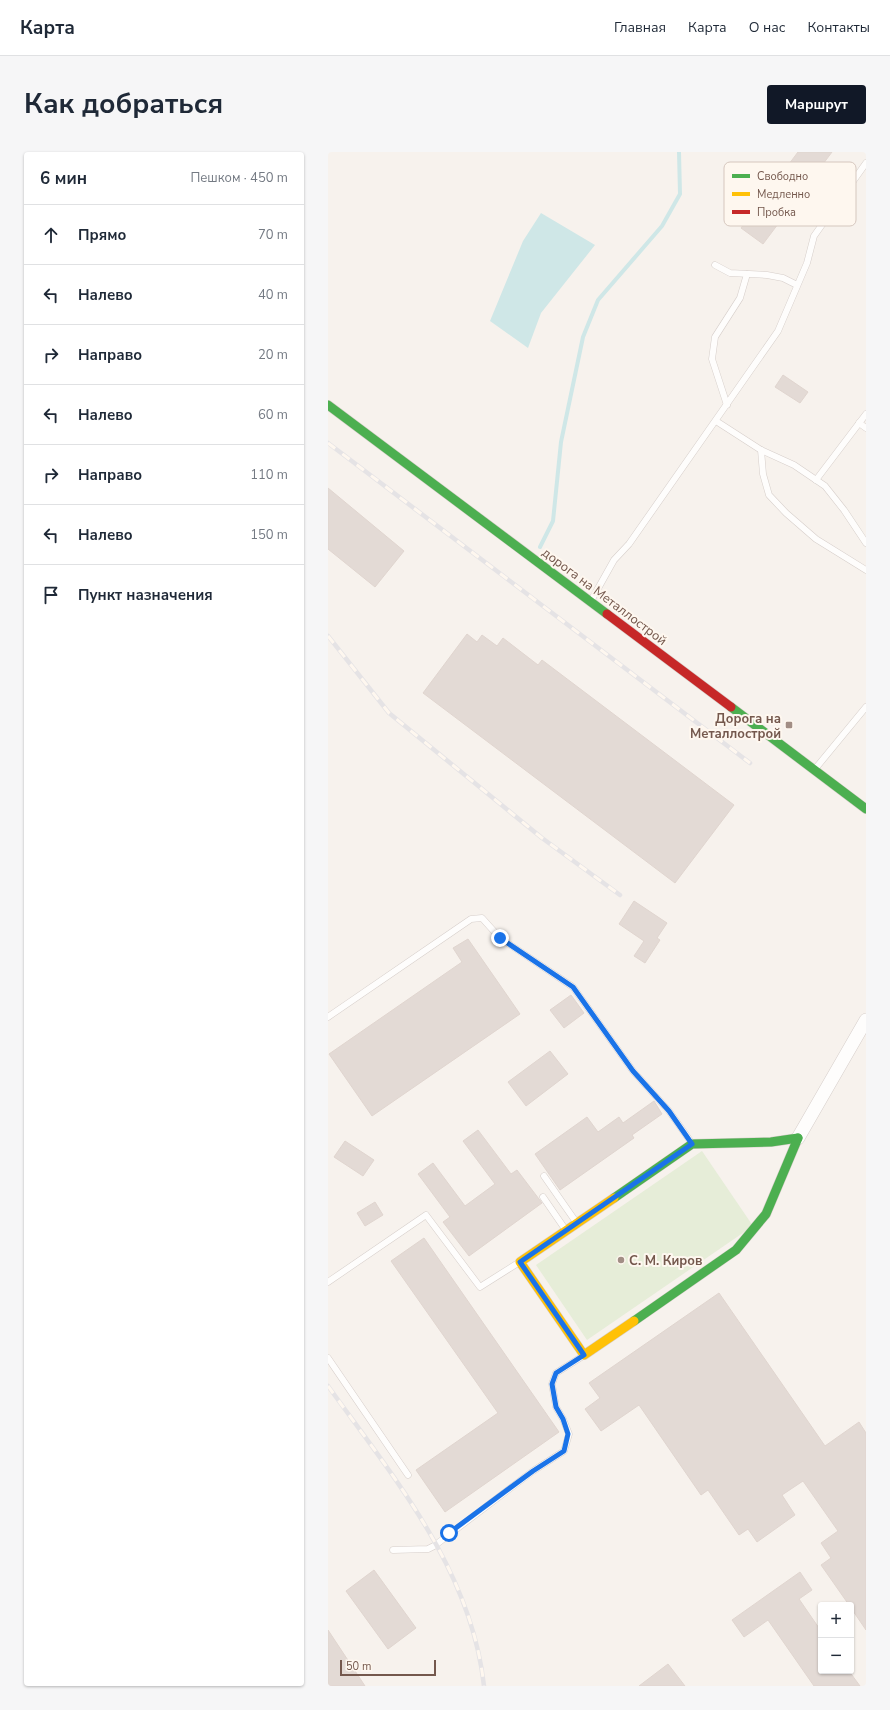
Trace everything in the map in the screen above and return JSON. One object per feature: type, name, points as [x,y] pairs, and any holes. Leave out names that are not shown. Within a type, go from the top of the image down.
[{"type":"street","name":"дорога на Металлострой","points":[[328,404],[866,809]]},
{"type":"street","points":[[798,1138],[772,1142],[692,1144],[520,1262],[584,1355],[736,1250],[766,1214],[798,1138],[866,1020]]},
{"type":"lane","points":[[856,177],[866,163]]},
{"type":"lane","points":[[591,602],[614,560],[629,544],[727,406],[778,331],[807,263],[814,236],[821,226]]},
{"type":"lane","points":[[715,265],[730,273],[767,275],[783,278],[797,285]]},
{"type":"lane","points":[[727,406],[712,359],[715,337],[740,298],[748,274]]},
{"type":"lane","points":[[816,480],[866,414]]},
{"type":"lane","points":[[716,421],[761,450],[794,465],[825,486],[844,510],[857,532],[866,543]]},
{"type":"lane","points":[[859,423],[866,428]]},
{"type":"lane","points":[[761,450],[763,474],[769,495],[786,513],[816,538],[866,570]]},
{"type":"lane","points":[[814,770],[866,707]]},
{"type":"lane","points":[[328,1017],[471,919],[482,918],[500,938],[573,987],[633,1071],[669,1111],[692,1144]]},
{"type":"lane","points":[[544,1176],[577,1223]]},
{"type":"lane","points":[[544,1197],[566,1230]]},
{"type":"lane","points":[[328,1282],[426,1215],[480,1287],[520,1262]]},
{"type":"lane","points":[[393,1550],[428,1549],[434,1546],[533,1471],[564,1451],[568,1434],[563,1419],[556,1407],[552,1384],[556,1373],[584,1355]]},
{"type":"lane","points":[[328,1358],[408,1475]]},
{"type":"green space","points":[[702,1151],[753,1226],[587,1340],[536,1265]]},
{"type":"water","points":[[541,213],[595,245],[541,313],[528,348],[490,321],[523,241]]},
{"type":"building","points":[[798,152],[832,152],[824,162],[790,162]]},
{"type":"building","points":[[742,226],[776,226],[763,244],[741,228]]},
{"type":"building","points":[[783,375],[808,392],[800,403],[775,387]]},
{"type":"building","points":[[328,488],[404,551],[375,587],[328,549]]},
{"type":"building","points":[[467,634],[477,642],[482,635],[497,646],[503,638],[538,665],[542,660],[734,805],[675,883],[423,693]]},
{"type":"building","points":[[634,901],[667,923],[657,938],[660,940],[645,963],[634,956],[644,941],[619,924]]},
{"type":"building","points":[[468,939],[520,1014],[372,1116],[329,1054],[462,962],[453,948]]},
{"type":"building","points":[[571,995],[584,1013],[564,1028],[550,1010]]},
{"type":"building","points":[[550,1051],[568,1074],[526,1106],[508,1082]]},
{"type":"building","points":[[654,1101],[662,1114],[632,1135],[634,1138],[560,1190],[535,1154],[587,1117],[598,1132],[619,1117],[623,1123]]},
{"type":"building","points":[[478,1130],[511,1174],[517,1170],[542,1203],[469,1256],[443,1222],[450,1217],[418,1174],[433,1163],[465,1206],[495,1184],[463,1141]]},
{"type":"building","points":[[345,1141],[374,1160],[363,1176],[334,1157]]},
{"type":"building","points":[[375,1202],[383,1215],[365,1226],[357,1213]]},
{"type":"building","points":[[424,1238],[559,1432],[445,1512],[416,1470],[498,1413],[391,1261]]},
{"type":"building","points":[[719,1293],[825,1446],[859,1422],[866,1433],[866,1630],[854,1612],[854,1602],[847,1602],[821,1565],[831,1558],[821,1543],[838,1531],[803,1481],[782,1495],[795,1515],[757,1542],[748,1529],[739,1535],[708,1490],[701,1495],[639,1405],[601,1431],[585,1409],[600,1398],[589,1383]]},
{"type":"building","points":[[374,1570],[416,1628],[388,1649],[346,1591]]},
{"type":"building","points":[[800,1572],[812,1590],[799,1599],[818,1627],[818,1674],[851,1674],[860,1686],[814,1686],[768,1620],[744,1637],[732,1620]]},
{"type":"building","points":[[328,1630],[365,1686],[328,1686]]},
{"type":"building","points":[[668,1664],[685,1686],[639,1686]]},
{"type":"waterway","points":[[540,547],[553,521],[561,442],[583,337],[598,300],[662,226],[680,194],[679,152]]},
{"type":"railway","points":[[328,443],[750,763]]},
{"type":"railway","points":[[328,636],[389,713],[542,838],[620,895]]},
{"type":"railway","points":[[328,1386],[403,1491],[426,1527],[446,1564],[463,1603],[476,1643],[484,1686]]},
{"type":"traffic: fast","points":[[328,405],[607,614]]},
{"type":"traffic: fast","points":[[731,707],[866,809]]},
{"type":"traffic: fast","points":[[634,1321],[736,1250],[766,1214],[798,1138]]},
{"type":"traffic: fast","points":[[614,1198],[692,1144],[771,1142],[798,1138]]},
{"type":"traffic: slow","points":[[614,1198],[520,1262],[584,1355],[634,1321]]},
{"type":"traffic: jam","points":[[607,614],[731,707]]},
{"type":"place","name":"Дорога на Металлострой","points":[[789,725]]},
{"type":"place","name":"С. М. Киров","points":[[621,1260]]},
{"type":"route","points":[[449,1533],[533,1471],[564,1451],[568,1434],[563,1419],[556,1407],[552,1384],[556,1373],[584,1355],[520,1262],[692,1144],[669,1111],[633,1071],[573,987],[500,938]]}]
